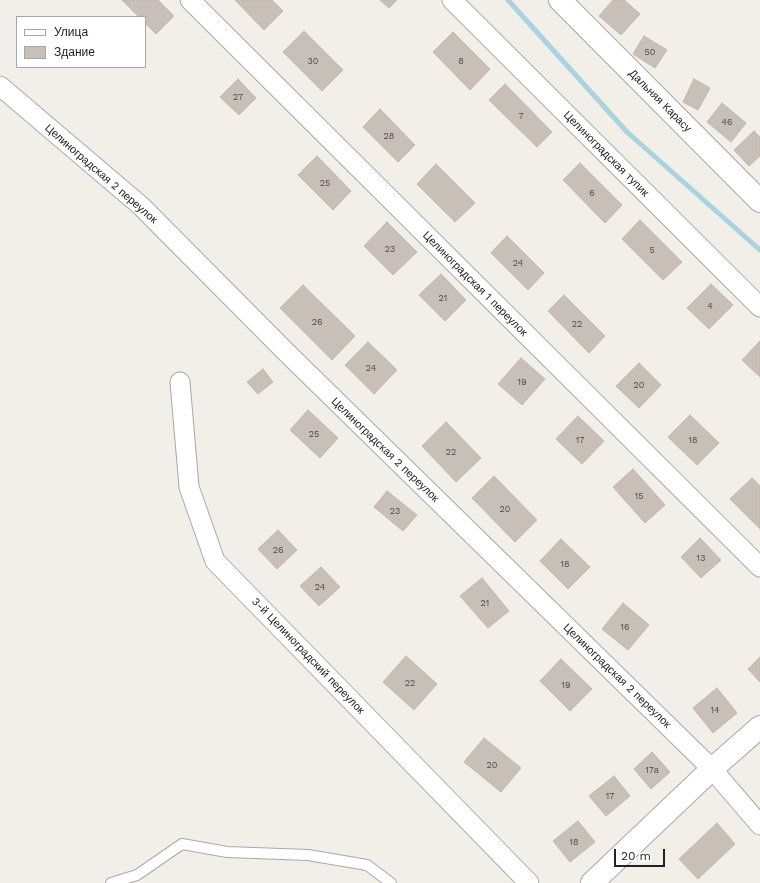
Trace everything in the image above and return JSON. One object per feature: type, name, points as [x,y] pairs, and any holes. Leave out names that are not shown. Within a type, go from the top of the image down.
[{"type":"street","name":"Целиноградская 1 переулок","points":[[190,0],[760,567]]},
{"type":"street","name":"Целиноградская тупик","points":[[452,0],[760,307]]},
{"type":"street","name":"Дальняя Карасу","points":[[560,0],[760,201]]},
{"type":"street","name":"Целиноградская 2 переулок","points":[[0,86],[141,206],[284,351],[712,769],[760,825]]},
{"type":"street","name":"3-й Целиноградский переулок","points":[[180,382],[189,487],[214,561],[529,883]]},
{"type":"street","points":[[592,883],[712,769],[760,727]]},
{"type":"lane","points":[[111,883],[137,875],[182,844],[228,852],[308,855],[366,865],[391,883]]},
{"type":"building","points":[[122,0],[158,0],[174,16],[156,34],[146,24],[146,16],[138,16]]},
{"type":"building","points":[[235,0],[272,0],[283,11],[264,30]]},
{"type":"building","points":[[380,0],[397,0],[389,8]]},
{"type":"building","points":[[613,0],[624,0],[640,14],[621,35],[599,16]]},
{"type":"building","points":[[304,31],[343,70],[322,91],[283,52]]},
{"type":"building","points":[[453,32],[490,69],[470,90],[433,52]]},
{"type":"building","points":[[644,36],[667,50],[655,68],[633,54]]},
{"type":"building","points":[[238,79],[256,98],[239,115],[220,97]]},
{"type":"building","points":[[694,79],[710,88],[698,110],[683,102]]},
{"type":"building","points":[[505,84],[552,132],[537,147],[489,100]]},
{"type":"building","points":[[722,103],[746,123],[731,142],[707,122]]},
{"type":"building","points":[[380,109],[415,145],[398,162],[363,127]]},
{"type":"building","points":[[754,131],[760,137],[760,156],[749,166],[734,150]]},
{"type":"building","points":[[317,156],[351,191],[333,210],[298,175]]},
{"type":"building","points":[[580,163],[622,205],[605,223],[563,180]]},
{"type":"building","points":[[436,164],[475,203],[455,222],[417,184]]},
{"type":"building","points":[[640,220],[682,262],[663,280],[622,239]]},
{"type":"building","points":[[387,222],[417,252],[393,275],[364,246]]},
{"type":"building","points":[[507,236],[544,273],[528,290],[491,253]]},
{"type":"building","points":[[441,274],[466,300],[445,321],[419,295]]},
{"type":"building","points":[[711,284],[733,305],[709,329],[687,308]]},
{"type":"building","points":[[303,285],[355,336],[332,360],[280,308]]},
{"type":"building","points":[[564,295],[605,336],[589,353],[548,311]]},
{"type":"building","points":[[760,341],[760,377],[742,360]]},
{"type":"building","points":[[368,342],[397,370],[374,394],[345,365]]},
{"type":"building","points":[[521,358],[545,379],[522,405],[498,384]]},
{"type":"building","points":[[639,363],[661,385],[639,408],[616,386]]},
{"type":"building","points":[[263,369],[273,382],[258,394],[247,382]]},
{"type":"building","points":[[308,410],[338,438],[320,458],[290,430]]},
{"type":"building","points":[[690,415],[719,443],[697,465],[668,437]]},
{"type":"building","points":[[578,416],[604,441],[582,464],[556,439]]},
{"type":"building","points":[[446,422],[481,458],[456,482],[422,446]]},
{"type":"building","points":[[633,469],[665,505],[645,523],[613,487]]},
{"type":"building","points":[[494,476],[537,520],[515,542],[472,498]]},
{"type":"building","points":[[752,478],[760,486],[760,529],[730,499]]},
{"type":"building","points":[[387,491],[417,515],[403,531],[374,507]]},
{"type":"building","points":[[278,530],[297,550],[277,569],[258,549]]},
{"type":"building","points":[[700,538],[721,560],[701,578],[681,557]]},
{"type":"building","points":[[561,539],[590,567],[568,589],[540,561]]},
{"type":"building","points":[[321,567],[340,587],[319,606],[300,586]]},
{"type":"building","points":[[482,578],[509,611],[488,628],[460,596]]},
{"type":"building","points":[[623,603],[649,625],[628,650],[602,629]]},
{"type":"building","points":[[406,656],[437,684],[414,710],[383,682]]},
{"type":"building","points":[[760,657],[760,682],[748,669]]},
{"type":"building","points":[[561,659],[592,689],[570,711],[540,681]]},
{"type":"building","points":[[717,688],[737,713],[713,733],[693,708]]},
{"type":"building","points":[[484,738],[521,768],[501,792],[464,762]]},
{"type":"building","points":[[652,752],[670,772],[651,789],[634,769]]},
{"type":"building","points":[[614,776],[630,796],[606,816],[589,796]]},
{"type":"building","points":[[578,821],[595,842],[570,862],[553,841]]},
{"type":"building","points":[[717,823],[735,844],[698,879],[679,859]]},
{"type":"waterway","points":[[508,0],[627,132],[760,250]]}]
